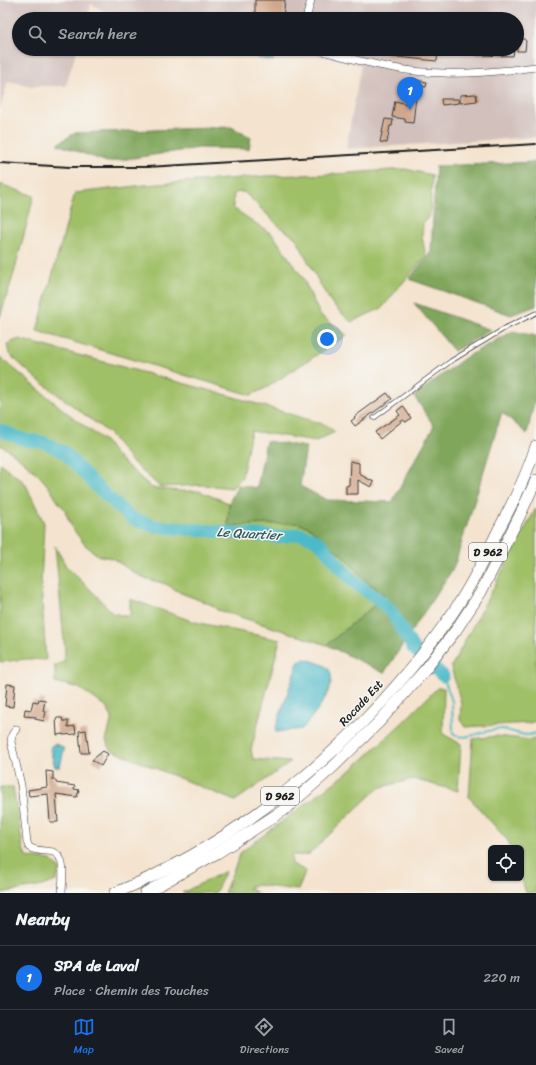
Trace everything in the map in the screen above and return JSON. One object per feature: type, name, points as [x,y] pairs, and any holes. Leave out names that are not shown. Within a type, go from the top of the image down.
[{"type":"main road","name":"Rocade Est","points":[[115,893],[146,880],[210,845],[270,804],[324,759],[362,723],[416,662],[448,620],[480,568],[515,497],[536,446]]},
{"type":"main road","name":"Rocade Est","points":[[145,893],[217,853],[284,810],[334,766],[379,722],[434,659],[456,630],[481,592],[536,480]]},
{"type":"street","points":[[308,12],[311,0]]},
{"type":"street","points":[[341,56],[363,62],[406,70],[443,73],[486,73],[536,67]]},
{"type":"street","points":[[16,729],[12,735],[11,742],[21,785],[27,842],[29,847],[34,850],[55,852],[60,858],[63,864],[62,893]]},
{"type":"lane","points":[[374,418],[451,361],[507,327],[536,313]]},
{"type":"shaded area","points":[[0,0],[536,0],[536,137],[346,149],[361,65],[326,56],[524,56],[524,12],[106,12],[91,4],[89,12],[12,12],[12,56],[75,56],[66,86],[32,86],[8,81],[0,109]]},
{"type":"green space","points":[[231,127],[251,137],[249,149],[199,148],[107,162],[57,144],[75,133]]},
{"type":"green space","points":[[536,162],[536,306],[511,315],[409,279],[431,252],[436,166]]},
{"type":"green space","points":[[405,169],[432,175],[430,215],[423,223],[422,236],[426,256],[382,308],[351,322],[333,305],[322,288],[296,238],[280,227],[244,192],[234,193],[233,208],[273,235],[303,278],[320,315],[347,335],[266,388],[251,395],[37,331],[75,193],[145,185],[267,176],[335,174]]},
{"type":"green space","points":[[0,184],[34,196],[14,273],[0,317]]},
{"type":"green space","points":[[414,303],[491,330],[454,351]]},
{"type":"green space","points":[[513,331],[536,336],[536,394],[527,434],[502,412],[454,567],[384,673],[327,645],[372,607],[384,594],[363,579],[349,561],[309,527],[297,523],[228,526],[229,503],[238,485],[257,488],[266,441],[306,447],[300,486],[327,500],[392,502],[434,426],[414,396],[466,357]]},
{"type":"green space","points":[[19,339],[234,397],[326,425],[335,432],[316,441],[251,431],[242,477],[232,488],[204,485],[160,487],[131,461],[109,433],[37,379],[9,354],[7,344]]},
{"type":"green space","points":[[0,357],[66,412],[106,442],[115,455],[152,488],[199,491],[229,503],[228,525],[297,523],[309,527],[349,561],[363,579],[384,594],[372,607],[327,645],[217,610],[212,605],[181,593],[166,584],[144,578],[112,558],[99,556],[85,545],[73,529],[65,509],[44,481],[19,458],[0,445]]},
{"type":"green space","points":[[0,463],[25,483],[44,523],[41,584],[46,660],[27,659],[0,662]]},
{"type":"green space","points":[[536,508],[536,721],[529,723],[465,727],[460,720],[461,703],[451,667]]},
{"type":"green space","points":[[55,546],[66,566],[112,613],[130,617],[130,599],[195,622],[280,640],[251,750],[253,759],[291,762],[235,801],[111,750],[106,741],[112,717],[105,706],[79,688],[55,682],[55,665],[64,662],[65,652]]},
{"type":"green space","points":[[437,688],[444,688],[443,734],[461,744],[458,791],[413,779],[378,788],[308,855],[291,855],[292,864],[306,871],[298,890],[258,885],[248,888],[257,893],[224,893],[241,852],[351,770]]},
{"type":"green space","points":[[496,736],[532,740],[536,738],[536,893],[526,893],[522,881],[524,881],[524,845],[510,845],[508,841],[469,797],[473,739]]},
{"type":"green space","points":[[0,787],[13,787],[23,848],[26,857],[51,860],[60,869],[56,881],[42,886],[0,893]]},
{"type":"green space","points":[[226,871],[215,893],[182,893]]},
{"type":"water","points":[[258,56],[274,56],[273,61],[258,58]]},
{"type":"water","points":[[303,659],[321,664],[329,669],[331,677],[330,686],[320,706],[302,729],[276,732],[275,730],[297,665],[300,660]]},
{"type":"water","points":[[54,744],[61,746],[64,749],[60,767],[55,767],[50,750],[51,746]]},
{"type":"building","points":[[255,0],[285,0],[284,12],[255,12]]},
{"type":"building","points":[[524,39],[526,41],[524,51]]},
{"type":"building","points":[[387,56],[437,56],[437,61]]},
{"type":"building","points":[[408,79],[427,82],[426,87],[415,86],[414,97],[416,97],[413,123],[405,122],[405,119],[392,117],[395,101],[407,104]]},
{"type":"building","points":[[476,94],[477,101],[460,103],[460,95]]},
{"type":"building","points":[[441,99],[458,99],[459,103],[442,105]]},
{"type":"building","points":[[385,119],[393,120],[392,126],[390,126],[387,143],[380,142]]},
{"type":"building","points":[[387,393],[392,399],[355,426],[351,421],[355,418],[354,417]]},
{"type":"building","points":[[403,406],[411,418],[406,422],[403,420],[380,439],[375,432],[400,415],[397,411]]},
{"type":"building","points":[[350,461],[359,463],[359,474],[374,482],[371,487],[358,480],[358,494],[346,494],[346,486],[349,485]]},
{"type":"building","points":[[7,684],[15,685],[13,707],[5,706]]},
{"type":"building","points":[[39,699],[45,700],[43,711],[46,711],[44,721],[35,719],[36,717],[24,716],[25,709],[31,710],[33,701],[38,702]]},
{"type":"building","points":[[56,718],[62,718],[63,721],[68,721],[68,727],[75,726],[76,734],[57,735]]},
{"type":"building","points":[[86,730],[89,753],[81,753],[79,731]]},
{"type":"building","points":[[103,751],[108,754],[101,766],[92,760]]},
{"type":"building","points":[[46,771],[53,772],[53,780],[56,780],[56,783],[75,786],[74,789],[79,790],[77,797],[56,794],[58,822],[50,822],[48,794],[29,796],[28,790],[47,787]]},
{"type":"waterway","name":"Le Quartier","points":[[0,430],[25,440],[43,442],[64,452],[97,487],[131,518],[154,526],[278,537],[300,534],[312,538],[322,545],[355,583],[378,599],[391,611],[413,648],[443,676]]},
{"type":"waterway","name":"Le Quartier","points":[[443,676],[452,701],[454,734],[467,737],[494,729],[504,729],[527,735],[536,733]]},
{"type":"railway","points":[[0,163],[70,167],[147,167],[536,144]]},
{"type":"place","name":"SPA de Laval","points":[[410,110]]}]
